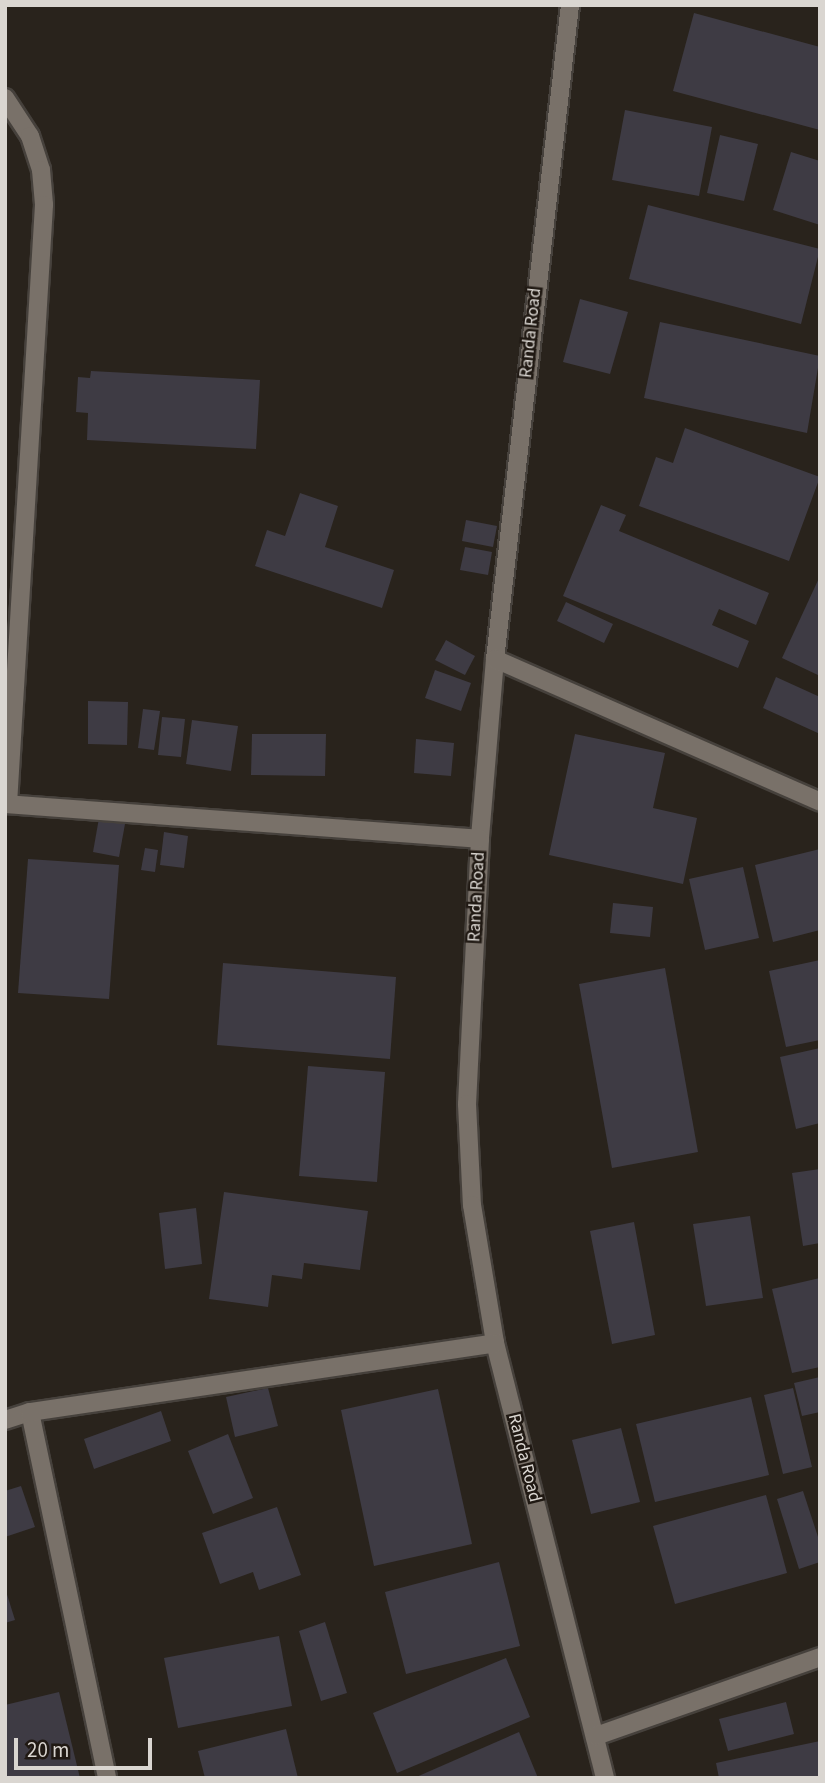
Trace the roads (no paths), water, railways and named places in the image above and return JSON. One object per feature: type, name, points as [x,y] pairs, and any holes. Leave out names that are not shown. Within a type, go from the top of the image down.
[{"type":"street","name":"Randa Road","points":[[570,5],[495,659],[480,839],[467,1104],[472,1205],[495,1343],[605,1778]]},
{"type":"street","points":[[5,98],[30,136],[41,170],[44,205],[7,804],[480,839]]},
{"type":"street","points":[[495,659],[820,803]]},
{"type":"street","points":[[5,1420],[30,1412],[495,1343]]},
{"type":"street","points":[[30,1412],[107,1778]]},
{"type":"street","points":[[596,1736],[820,1657]]}]
